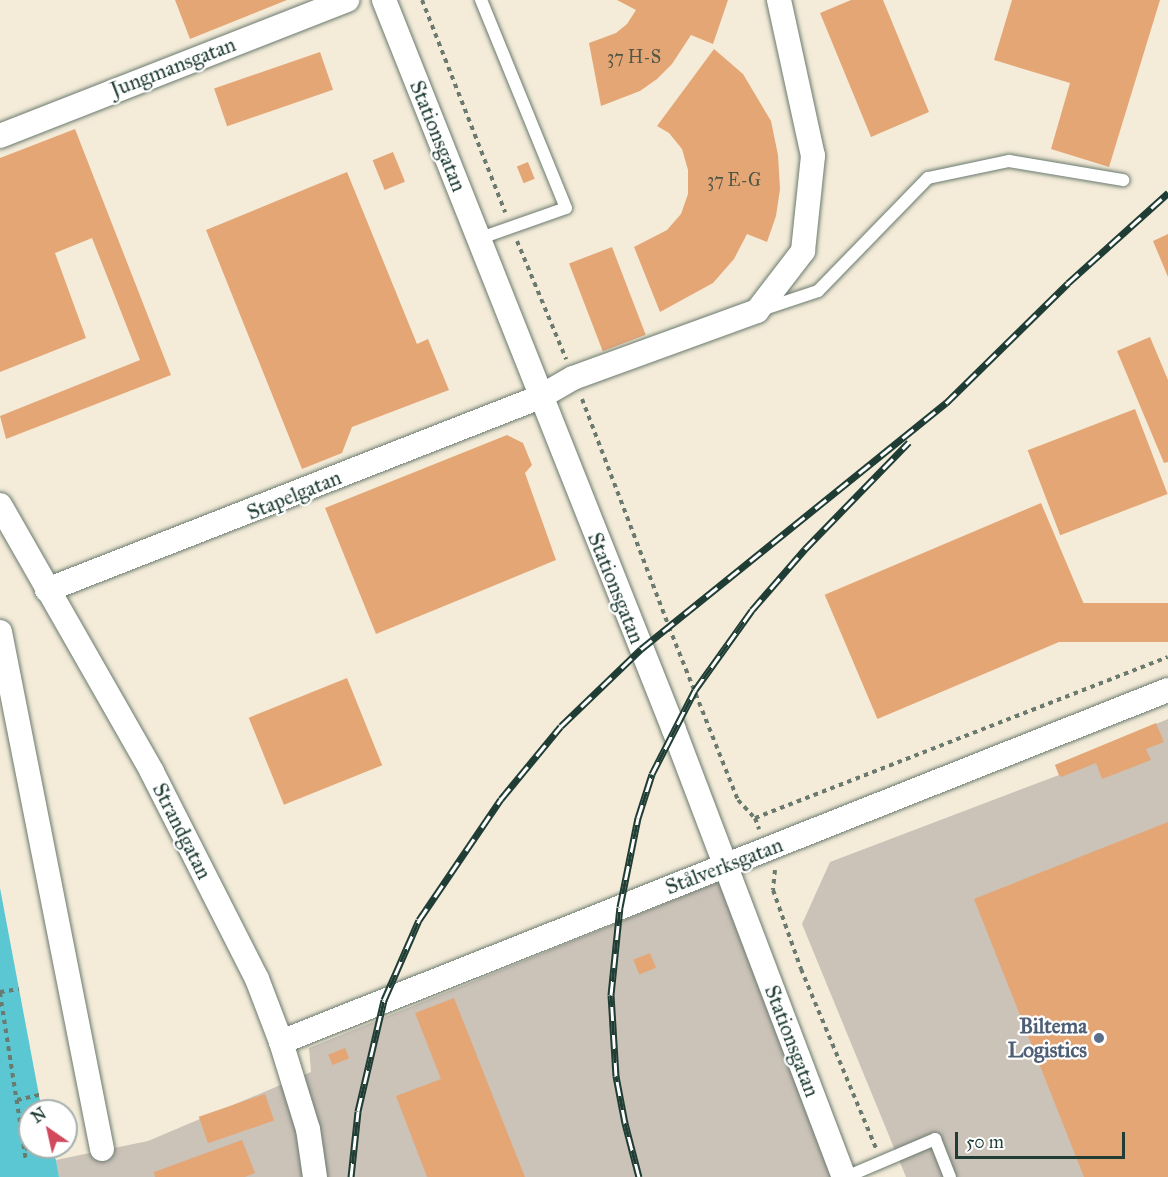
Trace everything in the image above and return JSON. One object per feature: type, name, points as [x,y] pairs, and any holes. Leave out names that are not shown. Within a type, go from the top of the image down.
[{"type":"street","name":"Jungmansgatan","points":[[0,136],[346,0]]},
{"type":"street","name":"Stationsgatan","points":[[384,0],[845,1177]]},
{"type":"street","points":[[757,311],[802,251],[813,156],[779,0]]},
{"type":"street","name":"Stapelgatan","points":[[47,590],[540,397],[573,378],[757,311]]},
{"type":"street","name":"Strandgatan","points":[[0,505],[152,772],[257,980],[281,1042],[308,1129],[315,1177]]},
{"type":"street","points":[[0,632],[102,1149]]},
{"type":"street","name":"Stålverksgatan","points":[[281,1042],[1168,690]]},
{"type":"lane","points":[[478,239],[566,208],[482,0]]},
{"type":"lane","points":[[757,311],[818,291],[928,178],[1009,160],[1123,180]]},
{"type":"lane","points":[[845,1177],[935,1139],[950,1177]]},
{"type":"path","points":[[422,0],[738,800],[755,818],[768,849],[776,870],[773,890],[797,958],[881,1162]]},
{"type":"path","points":[[755,818],[1168,657]]},
{"type":"path","points":[[18,1106],[0,993],[19,989]]},
{"type":"path","points":[[17,1100],[39,1095]]},
{"type":"shaded area","points":[[1168,719],[1168,1177],[906,1177],[802,924],[830,862],[1059,775],[1055,765]]},
{"type":"shaded area","points":[[721,881],[834,1177],[59,1177],[56,1160],[78,1159],[78,1155],[148,1141],[311,1072],[309,1048]]},
{"type":"water","points":[[0,888],[40,1099],[18,1099],[18,1159],[56,1159],[59,1177],[0,1177]]},
{"type":"building","points":[[175,0],[287,0],[190,39]]},
{"type":"building","points":[[617,0],[728,0],[713,44],[691,35],[672,64],[657,79],[640,91],[601,106],[589,43],[616,33],[627,24],[636,10]]},
{"type":"building","points":[[851,0],[883,0],[929,112],[871,137],[820,13]]},
{"type":"building","points":[[1012,0],[1160,0],[1109,167],[1051,149],[1070,83],[994,60]]},
{"type":"building","points":[[714,49],[743,74],[771,121],[778,155],[780,189],[776,216],[767,242],[747,234],[734,259],[713,283],[660,312],[634,247],[667,230],[681,214],[688,194],[688,170],[682,149],[669,133],[657,126]]},
{"type":"building","points":[[320,52],[333,90],[227,126],[214,88]]},
{"type":"building","points":[[75,129],[171,375],[6,439],[0,416],[140,360],[92,238],[55,253],[86,338],[0,372],[0,158]]},
{"type":"building","points":[[393,152],[405,182],[385,190],[373,160]]},
{"type":"building","points":[[528,162],[535,179],[524,183],[517,166]]},
{"type":"building","points":[[347,172],[417,344],[428,339],[449,390],[352,427],[342,453],[302,469],[206,230]]},
{"type":"building","points":[[1168,234],[1168,277],[1153,241]]},
{"type":"building","points":[[612,247],[646,335],[603,351],[569,263]]},
{"type":"building","points":[[1150,337],[1168,380],[1168,462],[1164,463],[1117,351]]},
{"type":"building","points":[[1135,409],[1168,494],[1060,535],[1028,450]]},
{"type":"building","points":[[507,435],[523,443],[532,465],[525,473],[556,560],[376,634],[325,508]]},
{"type":"building","points":[[1041,503],[1094,627],[877,719],[825,595]]},
{"type":"building","points":[[1000,603],[1168,603],[1168,642],[1000,642]]},
{"type":"building","points":[[347,678],[382,765],[284,805],[249,718]]},
{"type":"building","points":[[1156,723],[1164,742],[1146,749],[1151,760],[1102,779],[1096,763],[1061,777],[1059,775],[1055,765]]},
{"type":"building","name":"Biltema Logistics","points":[[1168,822],[1168,1177],[1084,1177],[974,899]]},
{"type":"building","points":[[650,953],[656,968],[639,975],[633,960]]},
{"type":"building","points":[[454,998],[525,1177],[427,1177],[396,1096],[441,1079],[415,1013]]},
{"type":"building","points":[[345,1048],[349,1058],[332,1065],[328,1055]]},
{"type":"building","points":[[265,1094],[274,1120],[208,1143],[199,1117]]},
{"type":"building","points":[[242,1140],[255,1173],[245,1177],[155,1177],[154,1172]]},
{"type":"railway","points":[[351,1177],[358,1111],[384,1000],[419,920],[501,799],[561,726],[641,649],[946,403],[1068,283],[1168,193]]},
{"type":"railway","points":[[639,1177],[616,1076],[611,995],[620,907],[638,818],[652,774],[695,690],[752,610],[805,549],[909,442]]},
{"type":"place","name":"Biltema Logistics","points":[[1099,1038]]}]
